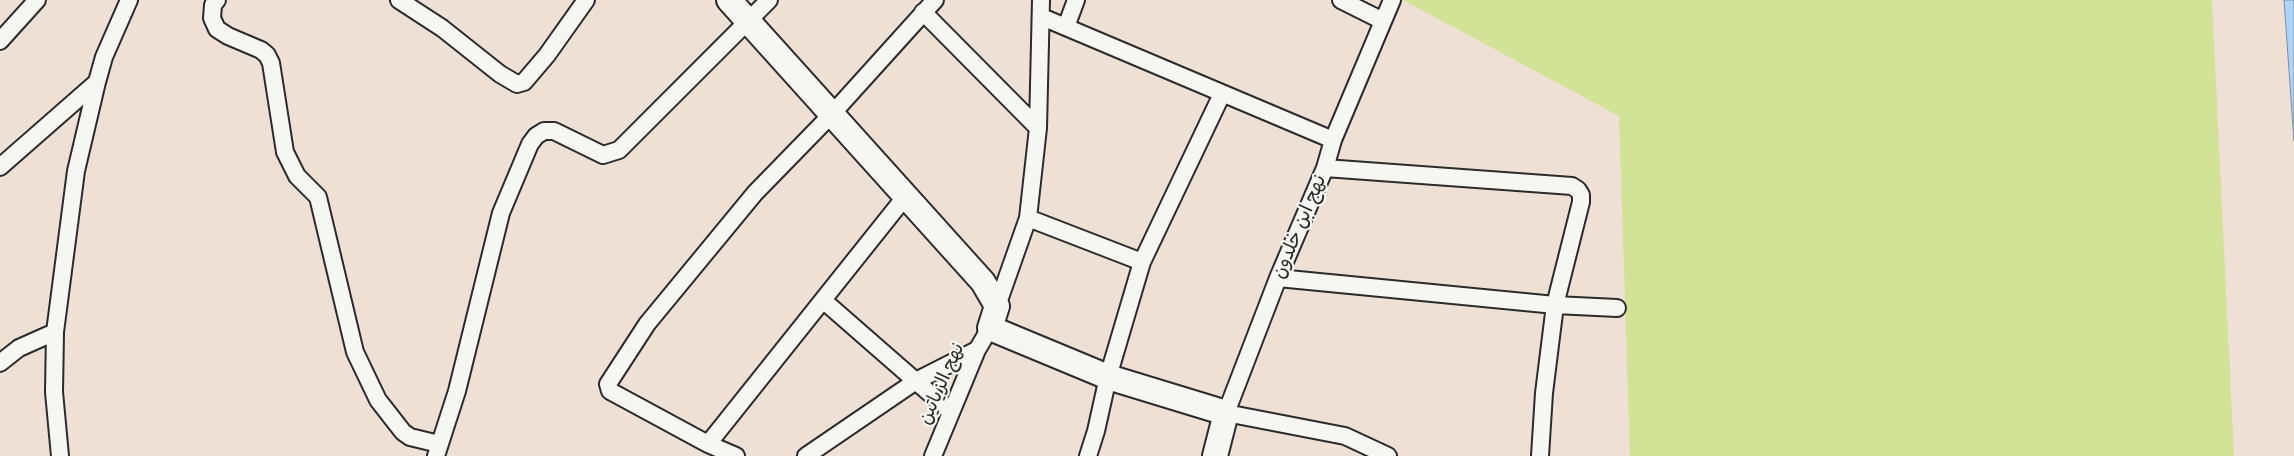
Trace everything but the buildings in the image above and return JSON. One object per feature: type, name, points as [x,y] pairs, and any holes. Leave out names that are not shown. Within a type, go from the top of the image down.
[{"type":"street","points":[[0,41],[37,0]]},
{"type":"street","points":[[60,456],[54,392],[54,332],[76,171],[96,82],[104,57],[129,0]]},
{"type":"street","points":[[217,0],[213,5],[212,18],[217,29],[228,36],[261,50],[267,55],[271,63],[285,152],[297,176],[318,197],[355,352],[378,400],[403,432],[438,450],[457,391],[501,213],[530,144],[536,136],[544,131],[554,131],[603,155],[619,150],[769,0]]},
{"type":"street","points":[[400,0],[442,28],[500,74],[517,84],[524,82],[547,55],[586,0]]},
{"type":"street","points":[[729,0],[983,282],[994,317],[1108,376],[1226,413],[1345,436],[1388,456]]},
{"type":"street","points":[[736,456],[708,444],[610,391],[608,384],[647,324],[755,193],[832,114],[935,0]]},
{"type":"street","name":"نهج الزياتين","points":[[933,456],[950,411],[994,317],[1028,218],[1038,128],[1042,0]]},
{"type":"street","points":[[1066,27],[1076,0]]},
{"type":"street","points":[[1341,0],[1383,21]]},
{"type":"street","name":"نهج ابن خلدون","points":[[1215,456],[1226,413],[1278,278],[1325,168],[1333,140],[1392,0]]},
{"type":"street","points":[[923,12],[1038,128]]},
{"type":"street","points":[[1042,18],[1333,140]]},
{"type":"street","points":[[0,167],[96,82]]},
{"type":"street","points":[[1088,456],[1096,431],[1108,376],[1142,262],[1222,94]]},
{"type":"street","points":[[1325,168],[1572,186],[1581,195],[1581,202],[1555,306],[1544,393],[1540,456]]},
{"type":"street","points":[[708,444],[824,301],[905,197]]},
{"type":"street","points":[[1028,218],[1142,262]]},
{"type":"street","points":[[1278,278],[1555,306],[1616,308]]},
{"type":"street","points":[[824,301],[950,411]]},
{"type":"street","points":[[0,363],[19,348],[54,332]]},
{"type":"street","points":[[806,456],[916,381],[977,350]]},
{"type":"green space","points":[[1403,0],[2212,0],[2234,456],[1630,456],[1619,116]]},
{"type":"water","points":[[2284,0],[2294,0],[2294,141]]}]
